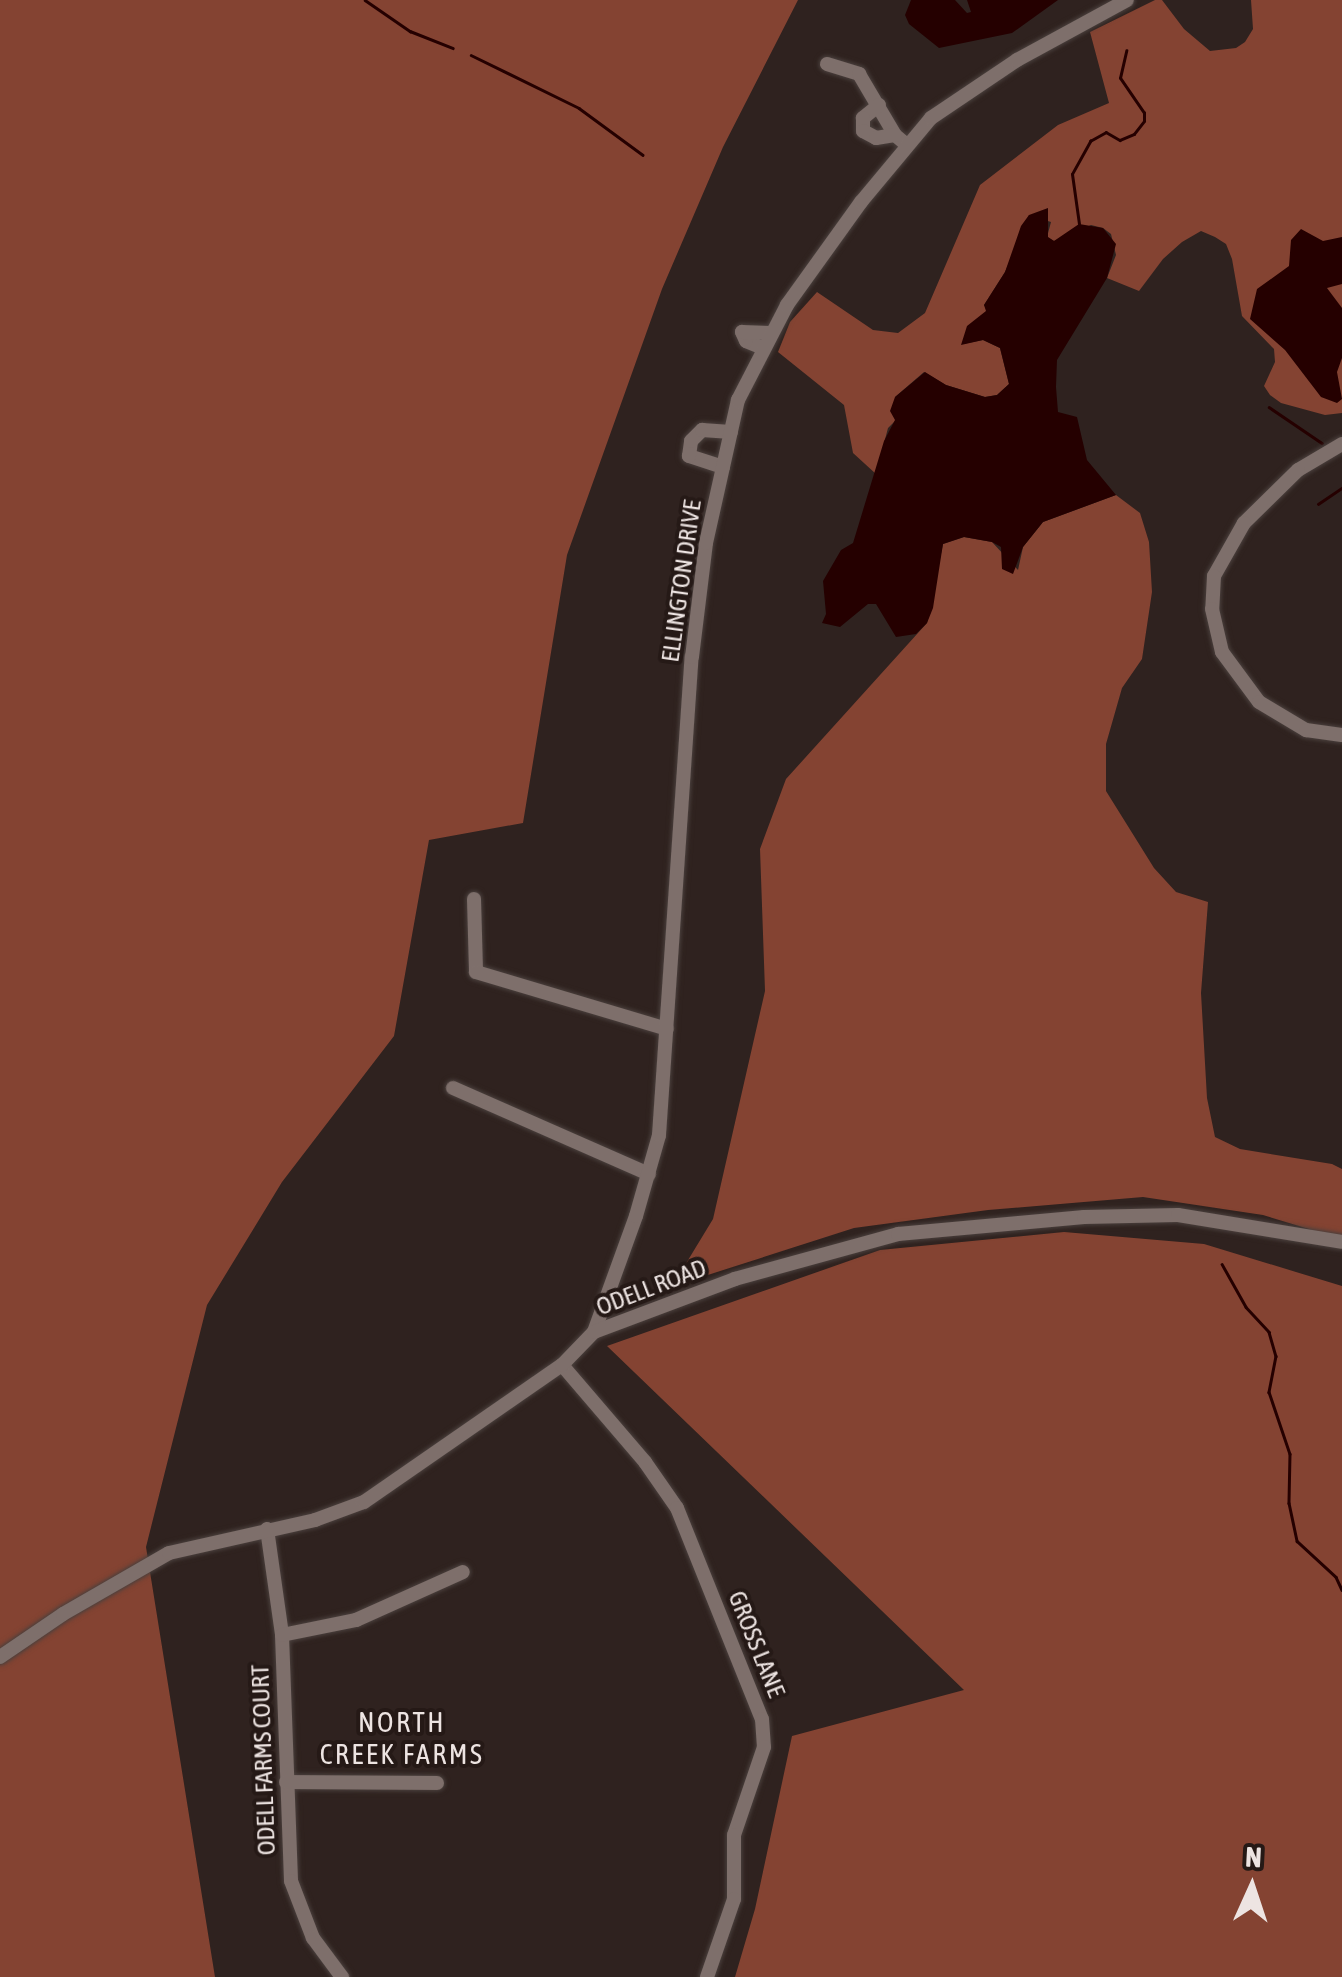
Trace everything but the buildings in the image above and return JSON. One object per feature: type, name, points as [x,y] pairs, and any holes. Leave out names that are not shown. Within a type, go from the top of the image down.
[{"type":"street","name":"ELLINGTON DRIVE","points":[[594,1332],[649,1174],[658,1134],[686,717],[706,542],[738,400],[770,333],[901,140],[966,92],[1128,0]]},
{"type":"street","points":[[827,64],[859,74],[901,140]]},
{"type":"street","points":[[880,105],[863,118],[863,131],[876,138],[901,140]]},
{"type":"street","points":[[763,348],[746,341],[742,332],[770,333]]},
{"type":"street","points":[[723,467],[696,461],[689,456],[689,449],[693,434],[702,430],[731,432]]},
{"type":"street","points":[[1342,444],[1298,470],[1244,523],[1214,576],[1212,609],[1222,652],[1259,702],[1306,730],[1342,735]]},
{"type":"street","points":[[474,900],[476,972],[667,1029]]},
{"type":"street","points":[[453,1088],[649,1174]]},
{"type":"street","name":"ODELL ROAD","points":[[0,1657],[40,1628],[169,1553],[315,1520],[364,1502],[562,1365],[594,1332],[690,1294],[799,1260],[898,1234],[954,1226],[1162,1214],[1342,1242]]},
{"type":"street","name":"GROSS LANE","points":[[562,1365],[645,1462],[677,1508],[762,1719],[764,1746],[734,1835],[734,1899],[707,1977]]},
{"type":"street","name":"ODELL FARMS COURT","points":[[267,1529],[282,1635],[288,1858],[296,1903],[313,1938],[342,1977]]},
{"type":"street","points":[[282,1635],[356,1620],[463,1572]]},
{"type":"street","points":[[286,1782],[437,1783]]},
{"type":"shaded area","points":[[0,0],[798,0],[723,147],[662,289],[567,555],[523,823],[429,840],[394,1036],[282,1182],[207,1305],[146,1547],[215,1977],[0,1977]]},
{"type":"shaded area","points":[[911,0],[955,0],[967,13],[971,12],[967,0],[1058,0],[1012,33],[939,48],[909,24],[905,15]]},
{"type":"shaded area","points":[[1162,0],[1184,29],[1210,51],[1236,48],[1245,42],[1253,29],[1251,0],[1342,0],[1342,413],[1325,415],[1281,403],[1270,395],[1264,386],[1275,362],[1274,349],[1242,316],[1232,259],[1226,244],[1215,237],[1201,231],[1182,242],[1163,259],[1139,291],[1107,278],[1116,255],[1111,234],[1103,228],[1091,225],[1054,241],[1047,237],[1051,222],[1029,215],[1005,272],[984,305],[987,310],[963,344],[983,340],[1000,348],[1009,384],[997,395],[985,397],[946,385],[924,372],[895,397],[895,421],[888,428],[876,474],[853,453],[844,405],[778,352],[790,322],[817,292],[873,330],[898,333],[925,313],[980,185],[1058,125],[1109,103],[1090,32]]},
{"type":"shaded area","points":[[1048,208],[1048,237],[1054,241],[1079,224],[1103,228],[1116,244],[1107,278],[1057,360],[1056,387],[1058,412],[1077,417],[1087,460],[1116,495],[1043,522],[1023,547],[1013,574],[1002,569],[1001,547],[992,542],[964,537],[943,544],[933,608],[927,623],[916,634],[896,637],[876,604],[868,604],[840,627],[822,623],[826,614],[823,581],[841,550],[853,543],[884,441],[895,420],[890,411],[895,397],[925,372],[946,385],[985,397],[997,395],[1009,384],[1000,348],[983,340],[961,345],[967,326],[986,311],[984,305],[1005,272],[1021,226],[1029,215]]},
{"type":"shaded area","points":[[1301,229],[1323,241],[1342,237],[1342,284],[1327,288],[1342,308],[1342,358],[1337,372],[1342,399],[1337,403],[1321,397],[1285,350],[1250,319],[1257,289],[1289,266],[1291,240]]},
{"type":"shaded area","points":[[1116,495],[1140,513],[1149,542],[1152,592],[1142,659],[1122,688],[1106,744],[1106,791],[1154,868],[1176,892],[1208,902],[1201,993],[1207,1098],[1215,1137],[1240,1149],[1342,1169],[1342,1239],[1263,1215],[1143,1197],[988,1210],[854,1228],[686,1282],[682,1270],[713,1219],[765,991],[760,849],[786,779],[927,623],[943,544],[964,537],[992,542],[1018,570],[1023,547],[1043,522]]},
{"type":"shaded area","points":[[1064,1232],[1204,1244],[1342,1286],[1342,1977],[735,1977],[755,1909],[792,1736],[964,1690],[607,1346],[880,1250]]},
{"type":"waterway","points":[[365,0],[410,31],[453,48]]},
{"type":"waterway","points":[[1079,224],[1072,174],[1090,141],[1106,132],[1120,140],[1134,134],[1144,121],[1144,113],[1120,78],[1126,51]]},
{"type":"waterway","points":[[471,55],[579,108],[643,155]]},
{"type":"waterway","points":[[1269,407],[1322,443]]},
{"type":"waterway","points":[[1318,504],[1342,488]]},
{"type":"waterway","points":[[1222,1264],[1246,1307],[1269,1332],[1276,1356],[1269,1392],[1290,1454],[1289,1503],[1297,1541],[1336,1577],[1342,1590]]},
{"type":"district","name":"NORTH CREEK FARMS","points":[[402,1738]]}]
